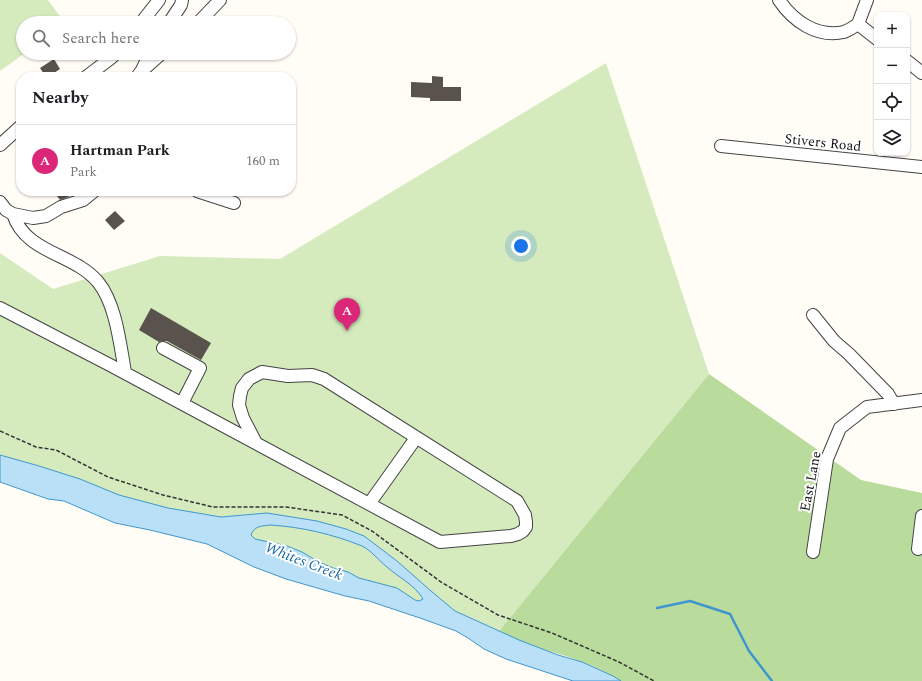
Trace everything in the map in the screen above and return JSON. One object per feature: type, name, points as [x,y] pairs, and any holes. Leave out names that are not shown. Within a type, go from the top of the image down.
[{"type":"street","points":[[146,16],[159,0]]},
{"type":"street","points":[[174,16],[181,5],[182,0]]},
{"type":"street","points":[[205,16],[220,0]]},
{"type":"street","points":[[778,0],[787,12],[809,28],[829,33],[846,31],[858,24],[867,0]]},
{"type":"street","points":[[858,24],[874,36]]},
{"type":"street","points":[[93,72],[108,60]]},
{"type":"street","points":[[140,72],[146,60]]},
{"type":"street","points":[[140,72],[154,60]]},
{"type":"street","points":[[910,63],[922,73]]},
{"type":"street","points":[[0,145],[16,131]]},
{"type":"street","name":"Stivers Road","points":[[720,146],[922,167]]},
{"type":"street","points":[[0,202],[6,210],[13,214],[33,218],[46,216],[61,207],[83,200],[88,196]]},
{"type":"street","points":[[212,196],[234,203]]},
{"type":"street","points":[[13,214],[16,224],[26,235],[45,249],[86,270],[98,282],[108,298],[125,372]]},
{"type":"street","points":[[0,308],[125,372],[182,403],[256,443],[369,504],[440,542],[511,536],[523,531],[526,527],[525,516],[517,502],[324,380],[312,375],[288,376],[262,372],[249,379],[242,388],[239,405],[243,418],[256,443]]},
{"type":"street","points":[[813,315],[834,341],[888,394],[894,404],[922,400]]},
{"type":"street","points":[[163,348],[200,368],[182,403]]},
{"type":"street","name":"East Lane","points":[[813,552],[827,460],[840,428],[868,407],[894,404]]},
{"type":"street","points":[[369,504],[416,438]]},
{"type":"street","points":[[918,549],[922,516]]},
{"type":"path","points":[[0,431],[36,447],[56,450],[108,476],[163,495],[213,507],[286,507],[342,515],[372,531],[441,582],[498,615],[552,633],[619,662],[654,681]]},
{"type":"green space","points":[[0,0],[48,0],[60,16],[16,16],[16,59],[0,71]]},
{"type":"green space","points":[[606,63],[709,374],[496,635],[0,475],[0,253],[53,289],[160,256],[280,259]]},
{"type":"green space","points":[[709,374],[861,480],[922,493],[922,681],[621,681],[592,666],[560,654],[496,635]]},
{"type":"water","name":"Whites Creek","points":[[0,455],[80,479],[119,495],[168,508],[221,517],[267,513],[317,521],[346,529],[364,536],[397,561],[455,611],[519,640],[558,655],[582,662],[621,681],[573,681],[506,659],[484,649],[456,631],[369,601],[345,596],[286,579],[254,567],[207,544],[115,523],[64,501],[48,499],[0,482]],"holes":[[[270,525],[294,527],[317,532],[362,546],[369,550],[391,571],[411,585],[423,599],[419,601],[415,600],[397,588],[359,578],[348,572],[333,568],[317,561],[302,552],[287,546],[255,539],[251,535],[252,532],[259,527]]]},
{"type":"building","points":[[55,60],[60,69],[56,72],[43,72],[40,68]]},
{"type":"building","points":[[432,76],[443,77],[443,87],[461,87],[461,101],[430,101],[430,98],[411,97],[411,82],[432,83]]},
{"type":"building","points":[[57,196],[69,196],[68,197],[60,200]]},
{"type":"building","points":[[115,211],[125,221],[114,230],[105,220]]},
{"type":"building","points":[[151,308],[211,343],[201,360],[167,341],[159,342],[139,330]]},
{"type":"waterway","points":[[657,608],[690,601],[730,614],[749,651],[772,681]]},
{"type":"place","name":"Hartman Park","points":[[347,331]]}]
